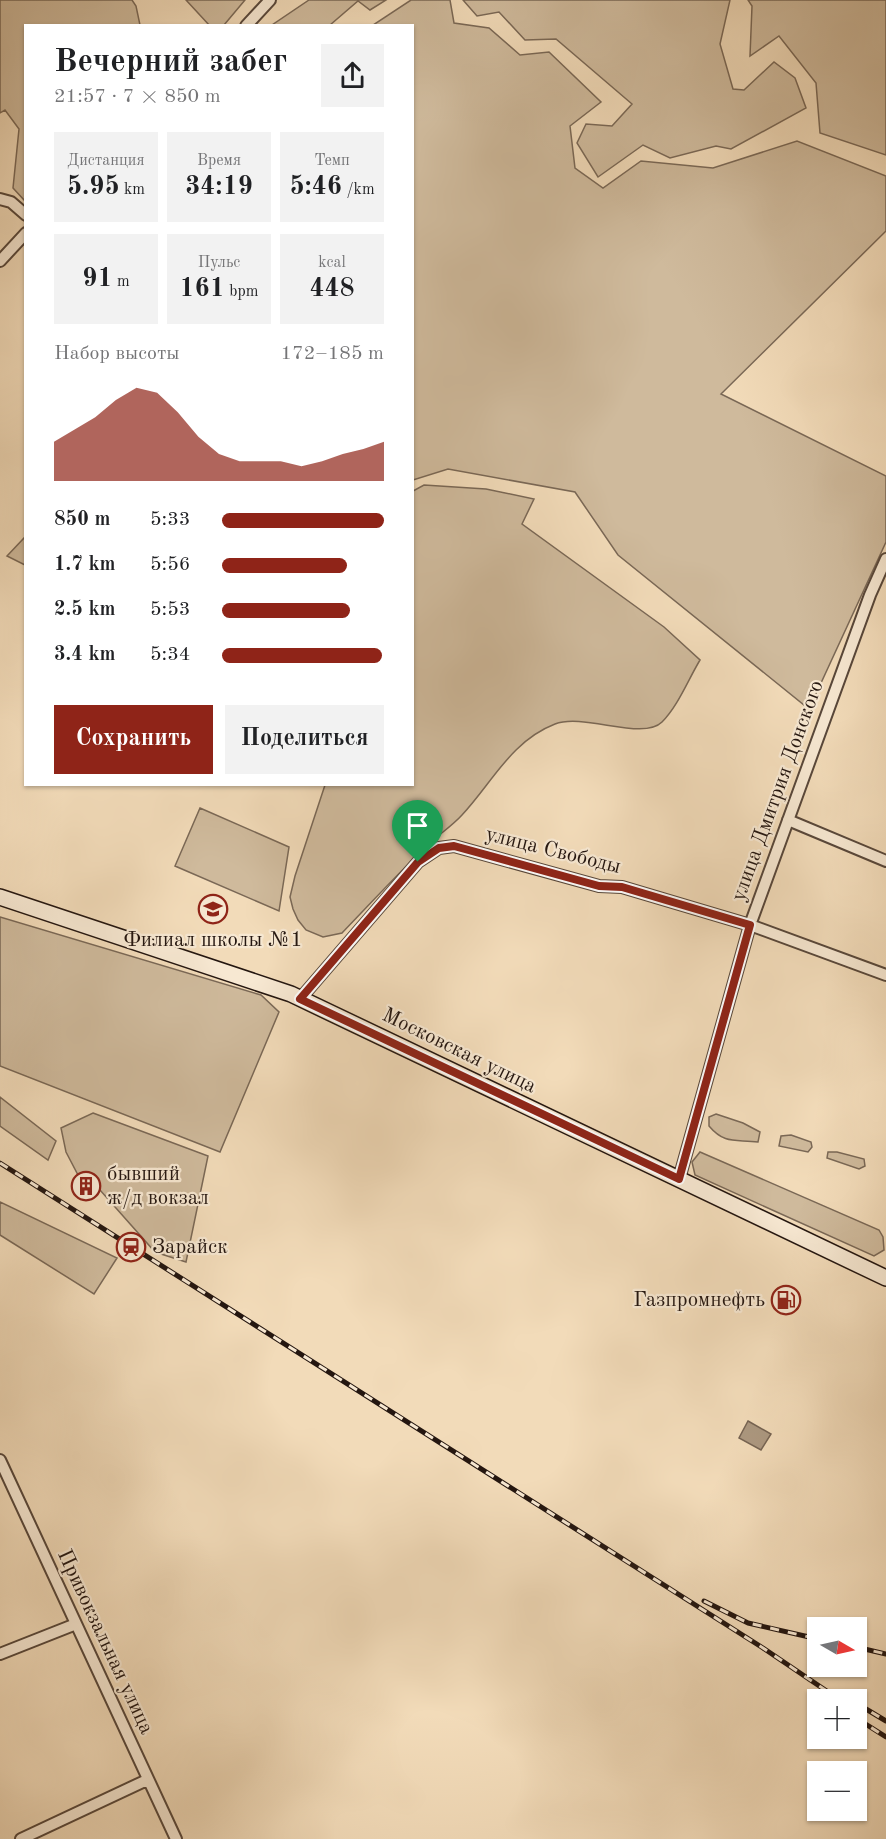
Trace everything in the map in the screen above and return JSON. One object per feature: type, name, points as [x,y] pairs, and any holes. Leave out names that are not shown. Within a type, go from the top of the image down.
[{"type":"main road","name":"Московская улица","points":[[0,897],[300,999],[885,1276]]},
{"type":"street","points":[[248,24],[270,0]]},
{"type":"street","points":[[0,199],[11,202],[24,213]]},
{"type":"street","points":[[0,261],[24,235]]},
{"type":"street","name":"улица Дмитрия Донского","points":[[679,1179],[750,925],[870,595],[886,559]]},
{"type":"street","points":[[788,820],[886,861]]},
{"type":"street","name":"улица Свободы","points":[[300,999],[418,862],[439,848],[454,846],[599,886],[622,887],[750,925],[886,975]]},
{"type":"street","name":"Привокзальная улица","points":[[0,1460],[176,1839]]},
{"type":"street","points":[[0,1654],[76,1624]]},
{"type":"street","points":[[21,1839],[147,1780]]},
{"type":"shaded area","points":[[0,0],[132,0],[136,6],[140,24],[24,24],[24,200],[13,188],[19,129],[5,110],[0,113]]},
{"type":"shaded area","points":[[186,0],[245,0],[225,24],[208,24]]},
{"type":"shaded area","points":[[309,0],[386,0],[370,10],[358,1],[331,24],[273,24]]},
{"type":"shaded area","points":[[411,0],[450,0],[454,23],[489,28],[520,55],[549,52],[601,102],[570,126],[575,168],[603,188],[641,161],[713,168],[797,141],[886,176],[886,231],[721,394],[886,476],[886,542],[809,709],[618,555],[575,492],[448,469],[414,480],[414,24],[375,24]]},
{"type":"shaded area","points":[[463,0],[730,0],[720,44],[733,89],[744,90],[774,62],[795,78],[806,108],[731,149],[716,146],[670,158],[643,145],[598,177],[577,143],[586,124],[612,126],[632,104],[556,39],[525,40],[499,12],[477,16]]},
{"type":"shaded area","points":[[748,0],[886,0],[886,155],[820,133],[816,83],[779,36],[750,56],[752,6]]},
{"type":"shaded area","points":[[424,485],[486,489],[534,499],[522,524],[664,627],[700,660],[673,708],[662,722],[653,727],[641,729],[567,722],[555,724],[526,741],[503,764],[458,819],[419,853],[342,933],[323,937],[306,930],[298,920],[290,897],[325,786],[414,786],[414,490]]},
{"type":"shaded area","points":[[24,538],[24,564],[7,556]]},
{"type":"shaded area","points":[[200,808],[289,847],[279,911],[175,866]]},
{"type":"shaded area","points":[[0,917],[261,995],[279,1012],[220,1152],[0,1066]]},
{"type":"shaded area","points":[[0,1097],[56,1141],[48,1160],[0,1126]]},
{"type":"shaded area","points":[[93,1113],[208,1156],[186,1262],[155,1252],[100,1190],[78,1175],[66,1152],[61,1128]]},
{"type":"shaded area","points":[[716,1114],[743,1123],[760,1132],[758,1142],[731,1140],[720,1136],[709,1126],[709,1117]]},
{"type":"shaded area","points":[[791,1135],[811,1142],[812,1147],[808,1152],[779,1146],[781,1136]]},
{"type":"shaded area","points":[[700,1152],[879,1230],[883,1237],[884,1250],[874,1256],[695,1175],[692,1162]]},
{"type":"shaded area","points":[[828,1152],[864,1159],[865,1166],[859,1169],[827,1158]]},
{"type":"shaded area","points":[[0,1202],[117,1258],[94,1294],[0,1235]]},
{"type":"shaded area","points":[[748,1421],[771,1434],[761,1450],[739,1438]]},
{"type":"railway","points":[[0,1163],[763,1648],[824,1689]]},
{"type":"railway","points":[[704,1601],[748,1623],[807,1636]]},
{"type":"railway","points":[[867,1650],[886,1654]]},
{"type":"railway","points":[[867,1710],[886,1721]]},
{"type":"railway","points":[[867,1725],[886,1737]]},
{"type":"place","name":"Филиал школы №1","points":[[213,909]]},
{"type":"place","name":"бывший ж/д вокзал","points":[[86,1186]]},
{"type":"place","name":"Зарайск","points":[[131,1247]]},
{"type":"place","name":"Газпромнефть","points":[[786,1300]]},
{"type":"route","points":[[454,846],[599,886],[622,887],[750,925],[679,1179],[300,999],[418,862],[439,848],[454,846]]}]
